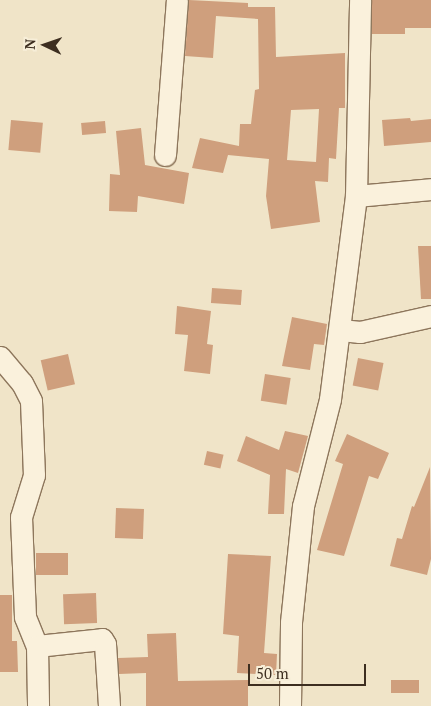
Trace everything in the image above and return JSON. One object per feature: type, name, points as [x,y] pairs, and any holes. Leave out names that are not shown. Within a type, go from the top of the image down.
[{"type":"street","points":[[165,156],[177,0]]},
{"type":"street","points":[[290,706],[292,622],[303,506],[330,399],[341,330],[356,196],[360,0]]},
{"type":"street","points":[[356,196],[431,189]]},
{"type":"street","points":[[341,330],[360,332],[431,316]]},
{"type":"street","points":[[0,356],[22,383],[31,402],[34,475],[21,517],[22,577],[25,617],[37,646],[38,706]]},
{"type":"street","points":[[37,646],[102,639],[105,644],[109,706]]},
{"type":"building","points":[[189,0],[248,3],[248,7],[275,7],[276,57],[345,53],[345,108],[339,108],[336,159],[329,158],[328,182],[315,181],[320,222],[271,229],[266,196],[269,159],[228,155],[223,173],[192,168],[200,138],[239,146],[240,124],[251,124],[255,90],[259,89],[258,19],[216,16],[213,58],[185,56]],"holes":[[[319,109],[316,162],[287,160],[291,110]]]},
{"type":"building","points":[[372,0],[431,0],[431,28],[405,28],[405,34],[372,34]]},
{"type":"building","points":[[410,118],[411,121],[431,119],[431,142],[384,146],[382,120]]},
{"type":"building","points":[[11,120],[43,123],[40,153],[8,150]]},
{"type":"building","points":[[105,121],[106,133],[82,135],[81,123]]},
{"type":"building","points":[[141,128],[145,165],[189,173],[184,204],[138,196],[137,212],[109,211],[110,174],[120,175],[116,131]]},
{"type":"building","points":[[418,246],[431,246],[431,299],[421,299]]},
{"type":"building","points":[[212,288],[242,290],[241,305],[211,303]]},
{"type":"building","points":[[177,306],[211,311],[207,344],[213,345],[210,374],[184,371],[188,335],[175,334]]},
{"type":"building","points":[[292,317],[327,324],[324,345],[314,344],[310,370],[282,366]]},
{"type":"building","points":[[68,354],[75,384],[48,391],[41,360]]},
{"type":"building","points":[[358,358],[384,363],[378,390],[353,385]]},
{"type":"building","points":[[265,374],[291,378],[286,405],[261,401]]},
{"type":"building","points":[[285,431],[308,436],[298,473],[286,469],[284,514],[268,514],[270,475],[237,461],[246,436],[279,450]]},
{"type":"building","points":[[347,434],[389,453],[378,479],[369,476],[344,556],[317,550],[343,464],[335,461]]},
{"type":"building","points":[[207,451],[224,455],[220,468],[204,465]]},
{"type":"building","points":[[430,467],[431,559],[427,575],[390,566],[397,538],[402,539],[412,506],[414,507]]},
{"type":"building","points":[[116,508],[144,509],[143,539],[115,538]]},
{"type":"building","points":[[36,553],[68,553],[68,575],[36,575]]},
{"type":"building","points":[[228,554],[271,556],[264,653],[277,654],[276,675],[237,673],[239,636],[223,634]]},
{"type":"building","points":[[96,593],[97,623],[64,624],[63,594]]},
{"type":"building","points":[[0,595],[12,595],[12,641],[17,641],[18,672],[0,672]]},
{"type":"building","points":[[176,633],[178,681],[248,680],[248,706],[146,706],[146,673],[119,674],[118,658],[148,657],[147,634]]},
{"type":"building","points":[[391,680],[419,680],[419,693],[391,693]]}]
